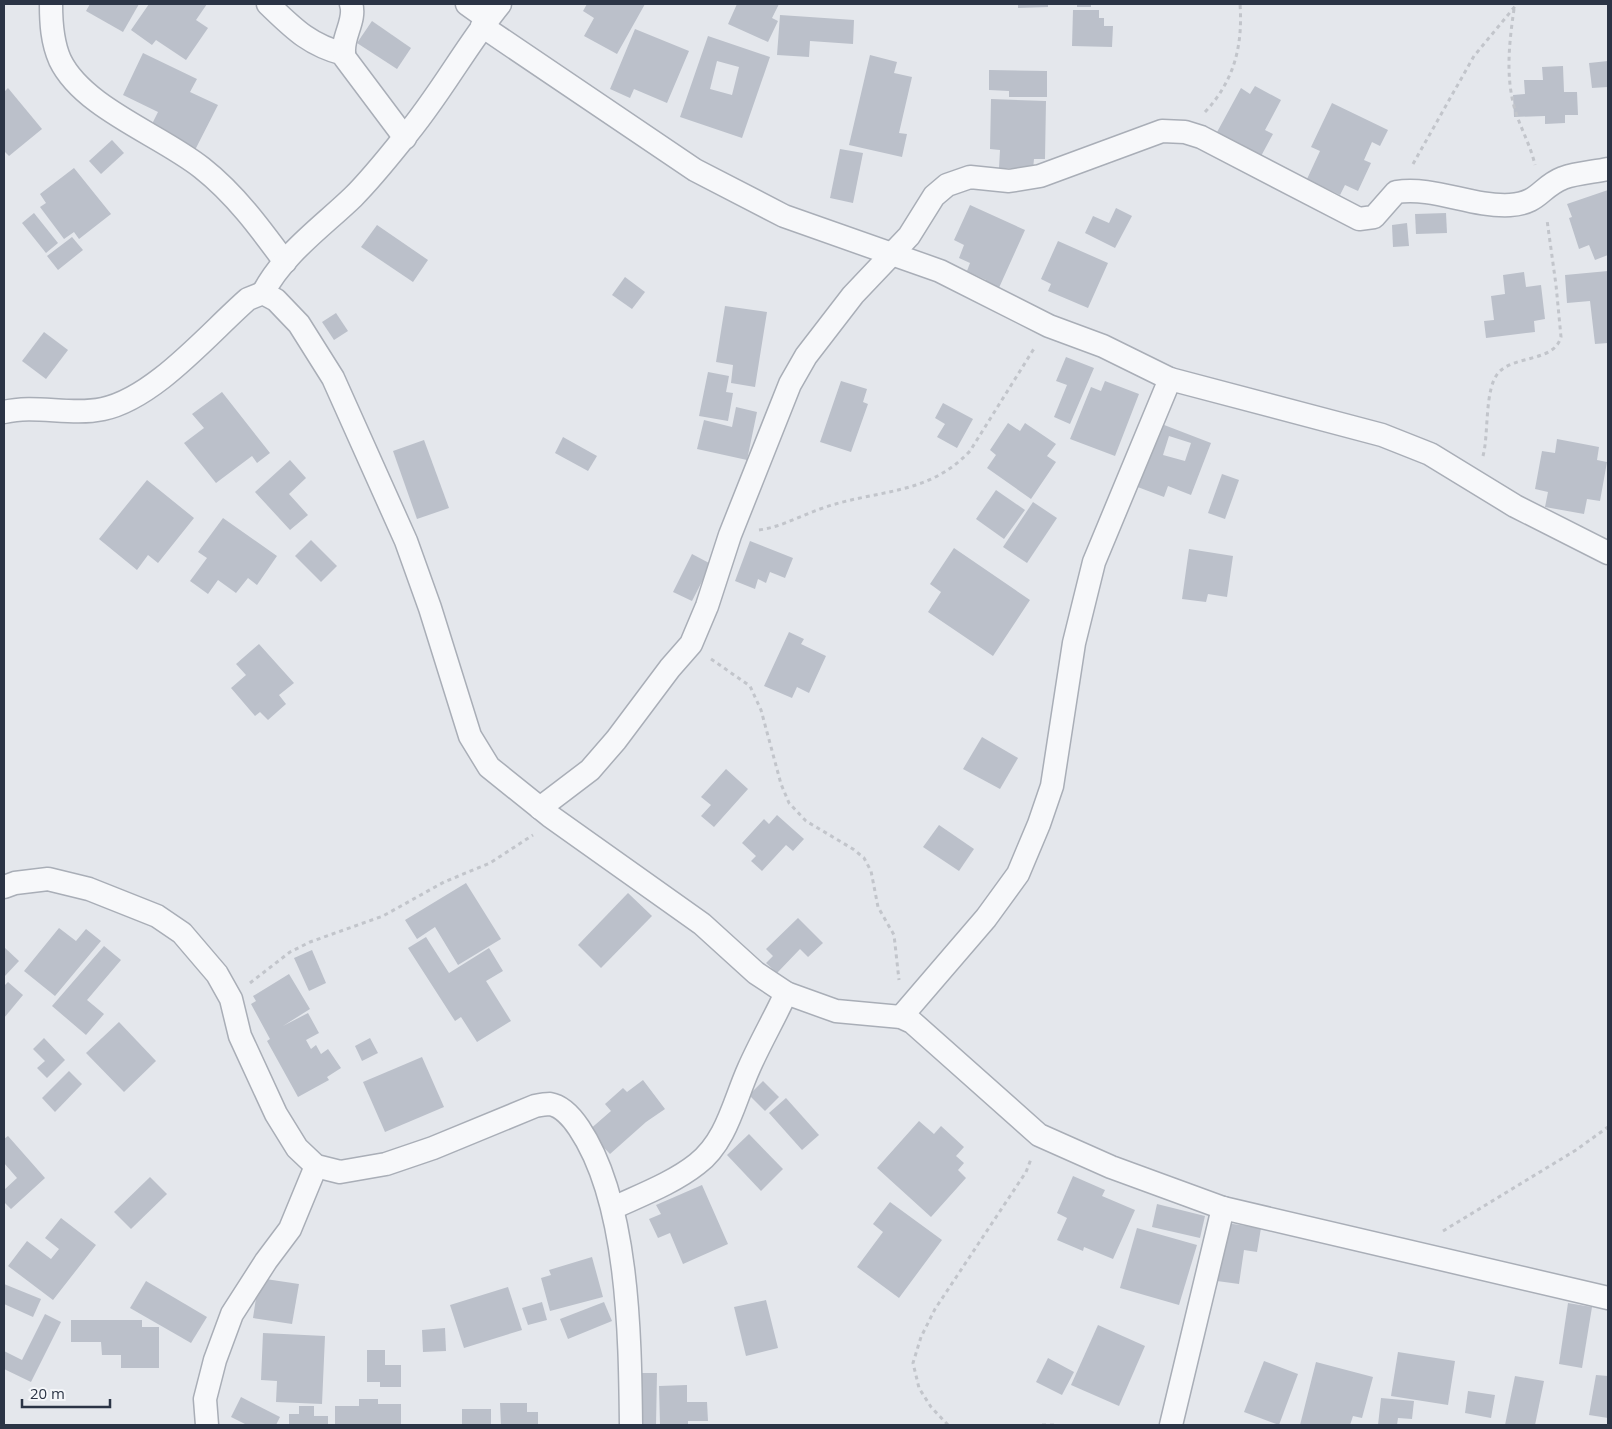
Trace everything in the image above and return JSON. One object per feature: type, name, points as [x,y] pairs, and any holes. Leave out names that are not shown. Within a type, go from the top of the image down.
[{"type":"street","points":[[51,4],[51,28],[55,45],[61,61],[76,83],[107,108],[201,167],[240,204],[285,262]]},
{"type":"street","points":[[268,4],[296,32],[316,45],[344,54]]},
{"type":"street","points":[[351,4],[352,12],[344,54],[347,62],[405,138]]},
{"type":"street","points":[[467,4],[490,16],[695,170],[784,216],[892,256],[940,271],[1049,326],[1103,346],[1170,379],[1382,435],[1430,454],[1466,474],[1515,506],[1608,553]]},
{"type":"street","points":[[4,412],[14,409],[69,413],[104,409],[148,390],[248,299],[263,293],[270,279],[285,262],[356,194],[405,138],[490,16]]},
{"type":"street","points":[[545,812],[590,770],[616,740],[670,668],[691,644],[707,606],[730,534],[790,384],[806,356],[853,295],[909,236],[934,196],[947,184],[970,177],[1009,181],[1040,176],[1162,131],[1185,132],[1201,137],[1359,218],[1374,217],[1396,192],[1418,190],[1492,205],[1522,204],[1532,201],[1562,178],[1608,169]]},
{"type":"street","points":[[263,293],[276,300],[299,324],[333,378],[406,541],[430,608],[470,736],[489,767],[545,812],[702,924],[756,972],[786,994],[836,1011],[906,1011],[986,918],[1018,874],[1039,824],[1052,786],[1074,643],[1094,562],[1170,379]]},
{"type":"street","points":[[4,887],[15,883],[48,879],[89,889],[157,916],[182,933],[217,974],[230,999],[240,1036],[276,1114],[297,1148],[316,1166],[340,1172],[386,1164],[433,1148],[528,1108],[551,1104],[573,1118],[602,1169],[613,1208],[624,1284],[630,1362],[631,1425]]},
{"type":"street","points":[[613,1208],[661,1186],[697,1164],[717,1143],[732,1114],[749,1068],[786,994]]},
{"type":"street","points":[[906,1011],[912,1022],[1039,1135],[1110,1167],[1223,1208],[1608,1298]]},
{"type":"street","points":[[207,1425],[205,1399],[215,1360],[232,1314],[266,1261],[290,1229],[316,1166]]},
{"type":"street","points":[[1171,1425],[1223,1208]]},
{"type":"path","points":[[1185,132],[1215,101],[1236,63],[1241,18],[1240,4]]},
{"type":"path","points":[[1466,474],[1484,454],[1491,394],[1499,372],[1535,355],[1551,351],[1558,346],[1561,337],[1556,285],[1542,194],[1534,156],[1516,114],[1509,82],[1509,50],[1516,4]]},
{"type":"path","points":[[1396,192],[1474,56],[1514,9]]},
{"type":"path","points":[[730,534],[763,530],[790,522],[821,508],[878,496],[922,484],[958,464],[970,451],[1049,326]]},
{"type":"path","points":[[691,644],[750,686],[762,710],[780,784],[789,803],[806,821],[853,849],[864,858],[871,871],[878,907],[894,935],[897,974],[906,1011]]},
{"type":"path","points":[[230,999],[290,952],[310,942],[383,916],[444,882],[490,863],[526,841],[545,812]]},
{"type":"path","points":[[1411,1252],[1576,1150],[1608,1127]]},
{"type":"path","points":[[948,1425],[931,1407],[919,1388],[912,1363],[934,1309],[1026,1172],[1039,1135]]},
{"type":"path","points":[[1042,1425],[1055,1425]]},
{"type":"building","points":[[90,4],[139,4],[123,32],[86,11]]},
{"type":"building","points":[[149,4],[207,4],[196,20],[208,28],[186,60],[156,40],[152,45],[131,30]]},
{"type":"building","points":[[587,4],[645,4],[617,54],[584,36],[594,18],[583,11]]},
{"type":"building","points":[[737,4],[779,4],[772,18],[778,21],[768,42],[728,24]]},
{"type":"building","points":[[1018,4],[1048,4],[1048,7],[1018,8]]},
{"type":"building","points":[[1077,4],[1091,4],[1091,7],[1077,7]]},
{"type":"building","points":[[1073,10],[1099,10],[1099,18],[1104,18],[1104,26],[1113,26],[1112,47],[1072,46]]},
{"type":"building","points":[[780,15],[854,20],[853,44],[810,41],[809,57],[777,55]]},
{"type":"building","points":[[372,21],[411,48],[397,69],[357,43]]},
{"type":"building","points":[[635,29],[689,51],[667,103],[634,89],[630,98],[610,89]]},
{"type":"building","points":[[708,36],[770,57],[742,138],[680,117]],"holes":[[[717,61],[739,67],[732,95],[710,89]]]},
{"type":"building","points":[[143,53],[197,79],[190,92],[218,105],[195,150],[150,128],[158,112],[123,95]]},
{"type":"building","points":[[870,55],[897,62],[894,73],[912,77],[899,133],[907,134],[902,157],[849,145]]},
{"type":"building","points":[[1608,61],[1608,87],[1592,88],[1589,63]]},
{"type":"building","points":[[1563,66],[1564,92],[1577,92],[1578,115],[1565,115],[1565,123],[1545,124],[1545,116],[1514,117],[1513,95],[1525,94],[1524,80],[1543,80],[1542,67]]},
{"type":"building","points":[[989,70],[1047,71],[1047,97],[1009,97],[1009,91],[989,90]]},
{"type":"building","points":[[1255,86],[1281,100],[1265,130],[1273,134],[1260,158],[1216,134],[1241,88],[1250,94]]},
{"type":"building","points":[[8,88],[42,129],[9,156],[4,151],[4,92]]},
{"type":"building","points":[[991,99],[1046,101],[1045,159],[1034,159],[1033,169],[999,168],[1000,150],[990,149]]},
{"type":"building","points":[[1332,103],[1388,130],[1380,146],[1372,142],[1364,160],[1371,163],[1358,191],[1345,185],[1340,195],[1307,179],[1320,151],[1311,147]]},
{"type":"building","points":[[112,140],[124,153],[101,174],[89,161]]},
{"type":"building","points":[[840,149],[863,153],[853,203],[830,198]]},
{"type":"building","points":[[74,168],[111,214],[79,239],[74,232],[64,239],[40,207],[46,203],[40,194]]},
{"type":"building","points":[[1608,190],[1608,255],[1595,260],[1589,245],[1579,249],[1569,218],[1572,217],[1567,204]]},
{"type":"building","points":[[970,205],[1025,230],[998,290],[984,284],[986,280],[967,271],[970,263],[959,258],[964,245],[954,240]]},
{"type":"building","points":[[1116,208],[1132,216],[1115,248],[1085,233],[1093,216],[1109,223]]},
{"type":"building","points":[[34,213],[58,243],[46,253],[22,223]]},
{"type":"building","points":[[1446,213],[1447,233],[1416,234],[1415,214]]},
{"type":"building","points":[[1407,223],[1409,246],[1393,247],[1392,225]]},
{"type":"building","points":[[377,225],[428,260],[413,282],[361,247]]},
{"type":"building","points":[[72,237],[83,250],[58,270],[47,256]]},
{"type":"building","points":[[1058,241],[1108,263],[1088,308],[1048,291],[1051,284],[1041,279]]},
{"type":"building","points":[[1608,271],[1608,343],[1595,344],[1590,301],[1567,303],[1565,275]]},
{"type":"building","points":[[1524,272],[1526,287],[1541,285],[1545,319],[1534,321],[1535,332],[1486,338],[1484,321],[1494,320],[1491,296],[1505,294],[1503,275]]},
{"type":"building","points":[[625,277],[645,292],[632,309],[612,295]]},
{"type":"building","points":[[725,306],[767,312],[755,387],[731,383],[733,365],[716,362]]},
{"type":"building","points":[[336,313],[348,331],[334,340],[322,322]]},
{"type":"building","points":[[44,332],[68,350],[46,379],[22,361]]},
{"type":"building","points":[[1066,357],[1094,368],[1070,424],[1054,417],[1067,385],[1056,381]]},
{"type":"building","points":[[708,372],[729,376],[726,392],[733,393],[728,421],[699,416]]},
{"type":"building","points":[[841,381],[867,389],[863,402],[868,404],[851,452],[820,442]]},
{"type":"building","points":[[1105,381],[1139,394],[1115,456],[1070,439],[1091,387],[1101,391]]},
{"type":"building","points":[[222,392],[270,453],[257,463],[252,456],[216,483],[184,443],[204,428],[192,414]]},
{"type":"building","points":[[943,403],[973,419],[957,448],[937,437],[945,424],[935,418]]},
{"type":"building","points":[[736,407],[757,412],[747,460],[697,449],[704,420],[732,427]]},
{"type":"building","points":[[1008,423],[1020,431],[1025,423],[1056,444],[1047,456],[1056,462],[1031,499],[987,468],[996,455],[990,450]]},
{"type":"building","points":[[1159,423],[1211,443],[1191,495],[1168,486],[1164,497],[1135,486]],"holes":[[[1169,436],[1191,443],[1185,461],[1163,455]]]},
{"type":"building","points":[[563,437],[597,456],[588,471],[555,453]]},
{"type":"building","points":[[1557,439],[1599,447],[1597,460],[1607,462],[1600,501],[1587,499],[1584,514],[1545,507],[1548,492],[1535,489],[1542,451],[1555,453]]},
{"type":"building","points":[[424,440],[449,508],[417,519],[393,451]]},
{"type":"building","points":[[290,460],[306,478],[289,494],[308,515],[290,530],[255,492]]},
{"type":"building","points":[[1222,474],[1239,480],[1225,519],[1208,513]]},
{"type":"building","points":[[147,480],[194,518],[158,563],[148,555],[137,570],[99,539]]},
{"type":"building","points":[[996,490],[1025,510],[1004,539],[976,519]]},
{"type":"building","points":[[1033,502],[1057,518],[1027,563],[1003,547]]},
{"type":"building","points":[[223,518],[277,556],[257,585],[248,578],[236,593],[218,580],[208,594],[190,581],[207,558],[198,552]]},
{"type":"building","points":[[311,540],[337,566],[321,582],[295,556]]},
{"type":"building","points":[[750,541],[793,558],[785,578],[770,572],[766,583],[758,579],[755,589],[735,581]]},
{"type":"building","points":[[954,548],[1030,600],[993,656],[928,612],[941,592],[930,584]]},
{"type":"building","points":[[1189,549],[1233,556],[1227,597],[1208,594],[1206,602],[1182,599]]},
{"type":"building","points":[[692,554],[711,564],[692,601],[673,592]]},
{"type":"building","points":[[789,632],[804,639],[801,644],[826,656],[809,693],[797,687],[792,698],[764,686]]},
{"type":"building","points":[[259,644],[294,683],[279,695],[286,704],[268,720],[260,712],[255,716],[231,688],[246,675],[236,664]]},
{"type":"building","points":[[982,737],[1018,758],[1000,789],[963,769]]},
{"type":"building","points":[[726,769],[748,789],[714,827],[701,816],[711,805],[701,797]]},
{"type":"building","points":[[777,815],[804,839],[793,851],[786,845],[762,871],[751,861],[756,856],[742,843],[764,819],[769,824]]},
{"type":"building","points":[[939,825],[974,849],[959,871],[923,847]]},
{"type":"building","points":[[466,883],[501,939],[458,965],[435,927],[417,939],[405,920]]},
{"type":"building","points":[[628,893],[652,916],[601,968],[578,945]]},
{"type":"building","points":[[798,918],[823,943],[808,957],[800,949],[777,973],[766,963],[773,956],[766,949]]},
{"type":"building","points":[[59,928],[76,941],[86,929],[101,941],[55,996],[24,971]]},
{"type":"building","points":[[426,937],[449,973],[489,948],[503,971],[486,981],[511,1021],[477,1042],[461,1017],[455,1021],[408,948]]},
{"type":"building","points":[[104,946],[121,960],[87,1000],[104,1014],[86,1035],[52,1006]]},
{"type":"building","points":[[4,947],[19,961],[4,977]]},
{"type":"building","points":[[312,950],[326,983],[309,991],[294,958]]},
{"type":"building","points":[[289,974],[310,1009],[283,1026],[308,1013],[319,1033],[306,1040],[311,1049],[316,1045],[321,1054],[328,1049],[341,1068],[327,1077],[329,1080],[298,1097],[267,1041],[270,1039],[251,1004],[256,1001],[253,996]]},
{"type":"building","points":[[8,982],[23,995],[4,1018],[4,986]]},
{"type":"building","points":[[119,1022],[156,1061],[124,1092],[86,1053]]},
{"type":"building","points":[[44,1038],[65,1060],[47,1078],[37,1068],[45,1061],[33,1049]]},
{"type":"building","points":[[370,1038],[378,1053],[362,1061],[355,1046]]},
{"type":"building","points":[[422,1057],[444,1107],[385,1132],[363,1082]]},
{"type":"building","points":[[69,1071],[82,1084],[55,1112],[42,1098]]},
{"type":"building","points":[[643,1080],[665,1109],[646,1122],[610,1154],[588,1131],[611,1111],[605,1104],[623,1088],[627,1092]]},
{"type":"building","points":[[763,1081],[779,1097],[765,1111],[749,1095]]},
{"type":"building","points":[[786,1098],[819,1135],[802,1150],[769,1113]]},
{"type":"building","points":[[919,1121],[934,1134],[941,1126],[964,1147],[956,1156],[964,1163],[958,1170],[966,1178],[931,1217],[877,1168]]},
{"type":"building","points":[[749,1134],[783,1169],[761,1191],[727,1155]]},
{"type":"building","points":[[8,1136],[45,1178],[11,1209],[4,1202],[4,1190],[17,1178],[4,1163],[4,1139]]},
{"type":"building","points":[[1073,1176],[1105,1190],[1102,1196],[1135,1210],[1113,1259],[1084,1247],[1083,1251],[1057,1240],[1067,1218],[1057,1213]]},
{"type":"building","points":[[150,1177],[167,1194],[131,1229],[114,1212]]},
{"type":"building","points":[[702,1185],[728,1244],[683,1264],[670,1233],[658,1238],[649,1219],[661,1214],[656,1205]]},
{"type":"building","points":[[890,1202],[942,1240],[899,1298],[857,1267],[883,1232],[873,1224]]},
{"type":"building","points":[[1157,1204],[1205,1216],[1200,1238],[1152,1227]]},
{"type":"building","points":[[61,1218],[96,1245],[53,1300],[8,1266],[27,1241],[51,1259],[59,1249],[45,1238]]},
{"type":"building","points":[[1226,1223],[1261,1228],[1257,1252],[1244,1250],[1239,1284],[1217,1281]]},
{"type":"building","points":[[1137,1228],[1197,1245],[1179,1305],[1120,1288]]},
{"type":"building","points":[[592,1257],[603,1297],[550,1311],[541,1278],[551,1275],[549,1270]]},
{"type":"building","points":[[259,1278],[299,1284],[292,1324],[253,1318]]},
{"type":"building","points":[[146,1281],[207,1317],[191,1343],[130,1308]]},
{"type":"building","points":[[4,1284],[41,1299],[33,1317],[4,1304]]},
{"type":"building","points":[[508,1287],[522,1330],[464,1348],[450,1305]]},
{"type":"building","points":[[766,1300],[778,1348],[746,1356],[734,1307]]},
{"type":"building","points":[[542,1302],[547,1320],[528,1325],[522,1308]]},
{"type":"building","points":[[604,1302],[612,1321],[568,1339],[560,1319]]},
{"type":"building","points":[[1568,1303],[1592,1307],[1582,1368],[1559,1364]]},
{"type":"building","points":[[45,1314],[61,1322],[31,1382],[4,1369],[4,1351],[22,1360]]},
{"type":"building","points":[[71,1320],[142,1320],[142,1327],[159,1327],[159,1368],[121,1368],[121,1355],[102,1355],[101,1342],[71,1342]]},
{"type":"building","points":[[1098,1325],[1145,1346],[1119,1406],[1071,1385]]},
{"type":"building","points":[[445,1328],[446,1351],[423,1352],[422,1330]]},
{"type":"building","points":[[263,1333],[325,1336],[322,1404],[276,1402],[277,1381],[261,1380]]},
{"type":"building","points":[[367,1350],[385,1350],[385,1365],[401,1365],[401,1387],[380,1387],[380,1382],[367,1382]]},
{"type":"building","points":[[1398,1352],[1455,1361],[1448,1405],[1391,1396]]},
{"type":"building","points":[[1048,1358],[1074,1372],[1062,1395],[1036,1382]]},
{"type":"building","points":[[1264,1361],[1298,1374],[1279,1425],[1244,1412]]},
{"type":"building","points":[[1316,1362],[1373,1377],[1362,1418],[1353,1416],[1350,1425],[1300,1425]]},
{"type":"building","points":[[636,1373],[657,1373],[656,1425],[637,1425]]},
{"type":"building","points":[[1596,1375],[1608,1376],[1608,1418],[1589,1415]]},
{"type":"building","points":[[1515,1376],[1544,1381],[1535,1425],[1505,1425]]},
{"type":"building","points":[[687,1385],[687,1402],[707,1402],[708,1421],[688,1421],[688,1425],[660,1425],[659,1386]]},
{"type":"building","points":[[1468,1391],[1495,1395],[1491,1418],[1465,1413]]},
{"type":"building","points":[[241,1397],[280,1417],[276,1425],[247,1425],[231,1417]]},
{"type":"building","points":[[1381,1398],[1414,1401],[1412,1419],[1398,1418],[1397,1425],[1378,1425]]},
{"type":"building","points":[[359,1399],[378,1399],[378,1404],[401,1404],[401,1425],[335,1425],[335,1406],[359,1406]]},
{"type":"building","points":[[500,1403],[527,1403],[527,1412],[538,1412],[538,1425],[501,1425]]},
{"type":"building","points":[[299,1406],[314,1406],[314,1416],[328,1416],[328,1425],[289,1425],[289,1414],[299,1414]]},
{"type":"building","points":[[462,1409],[491,1409],[491,1425],[462,1425]]}]
